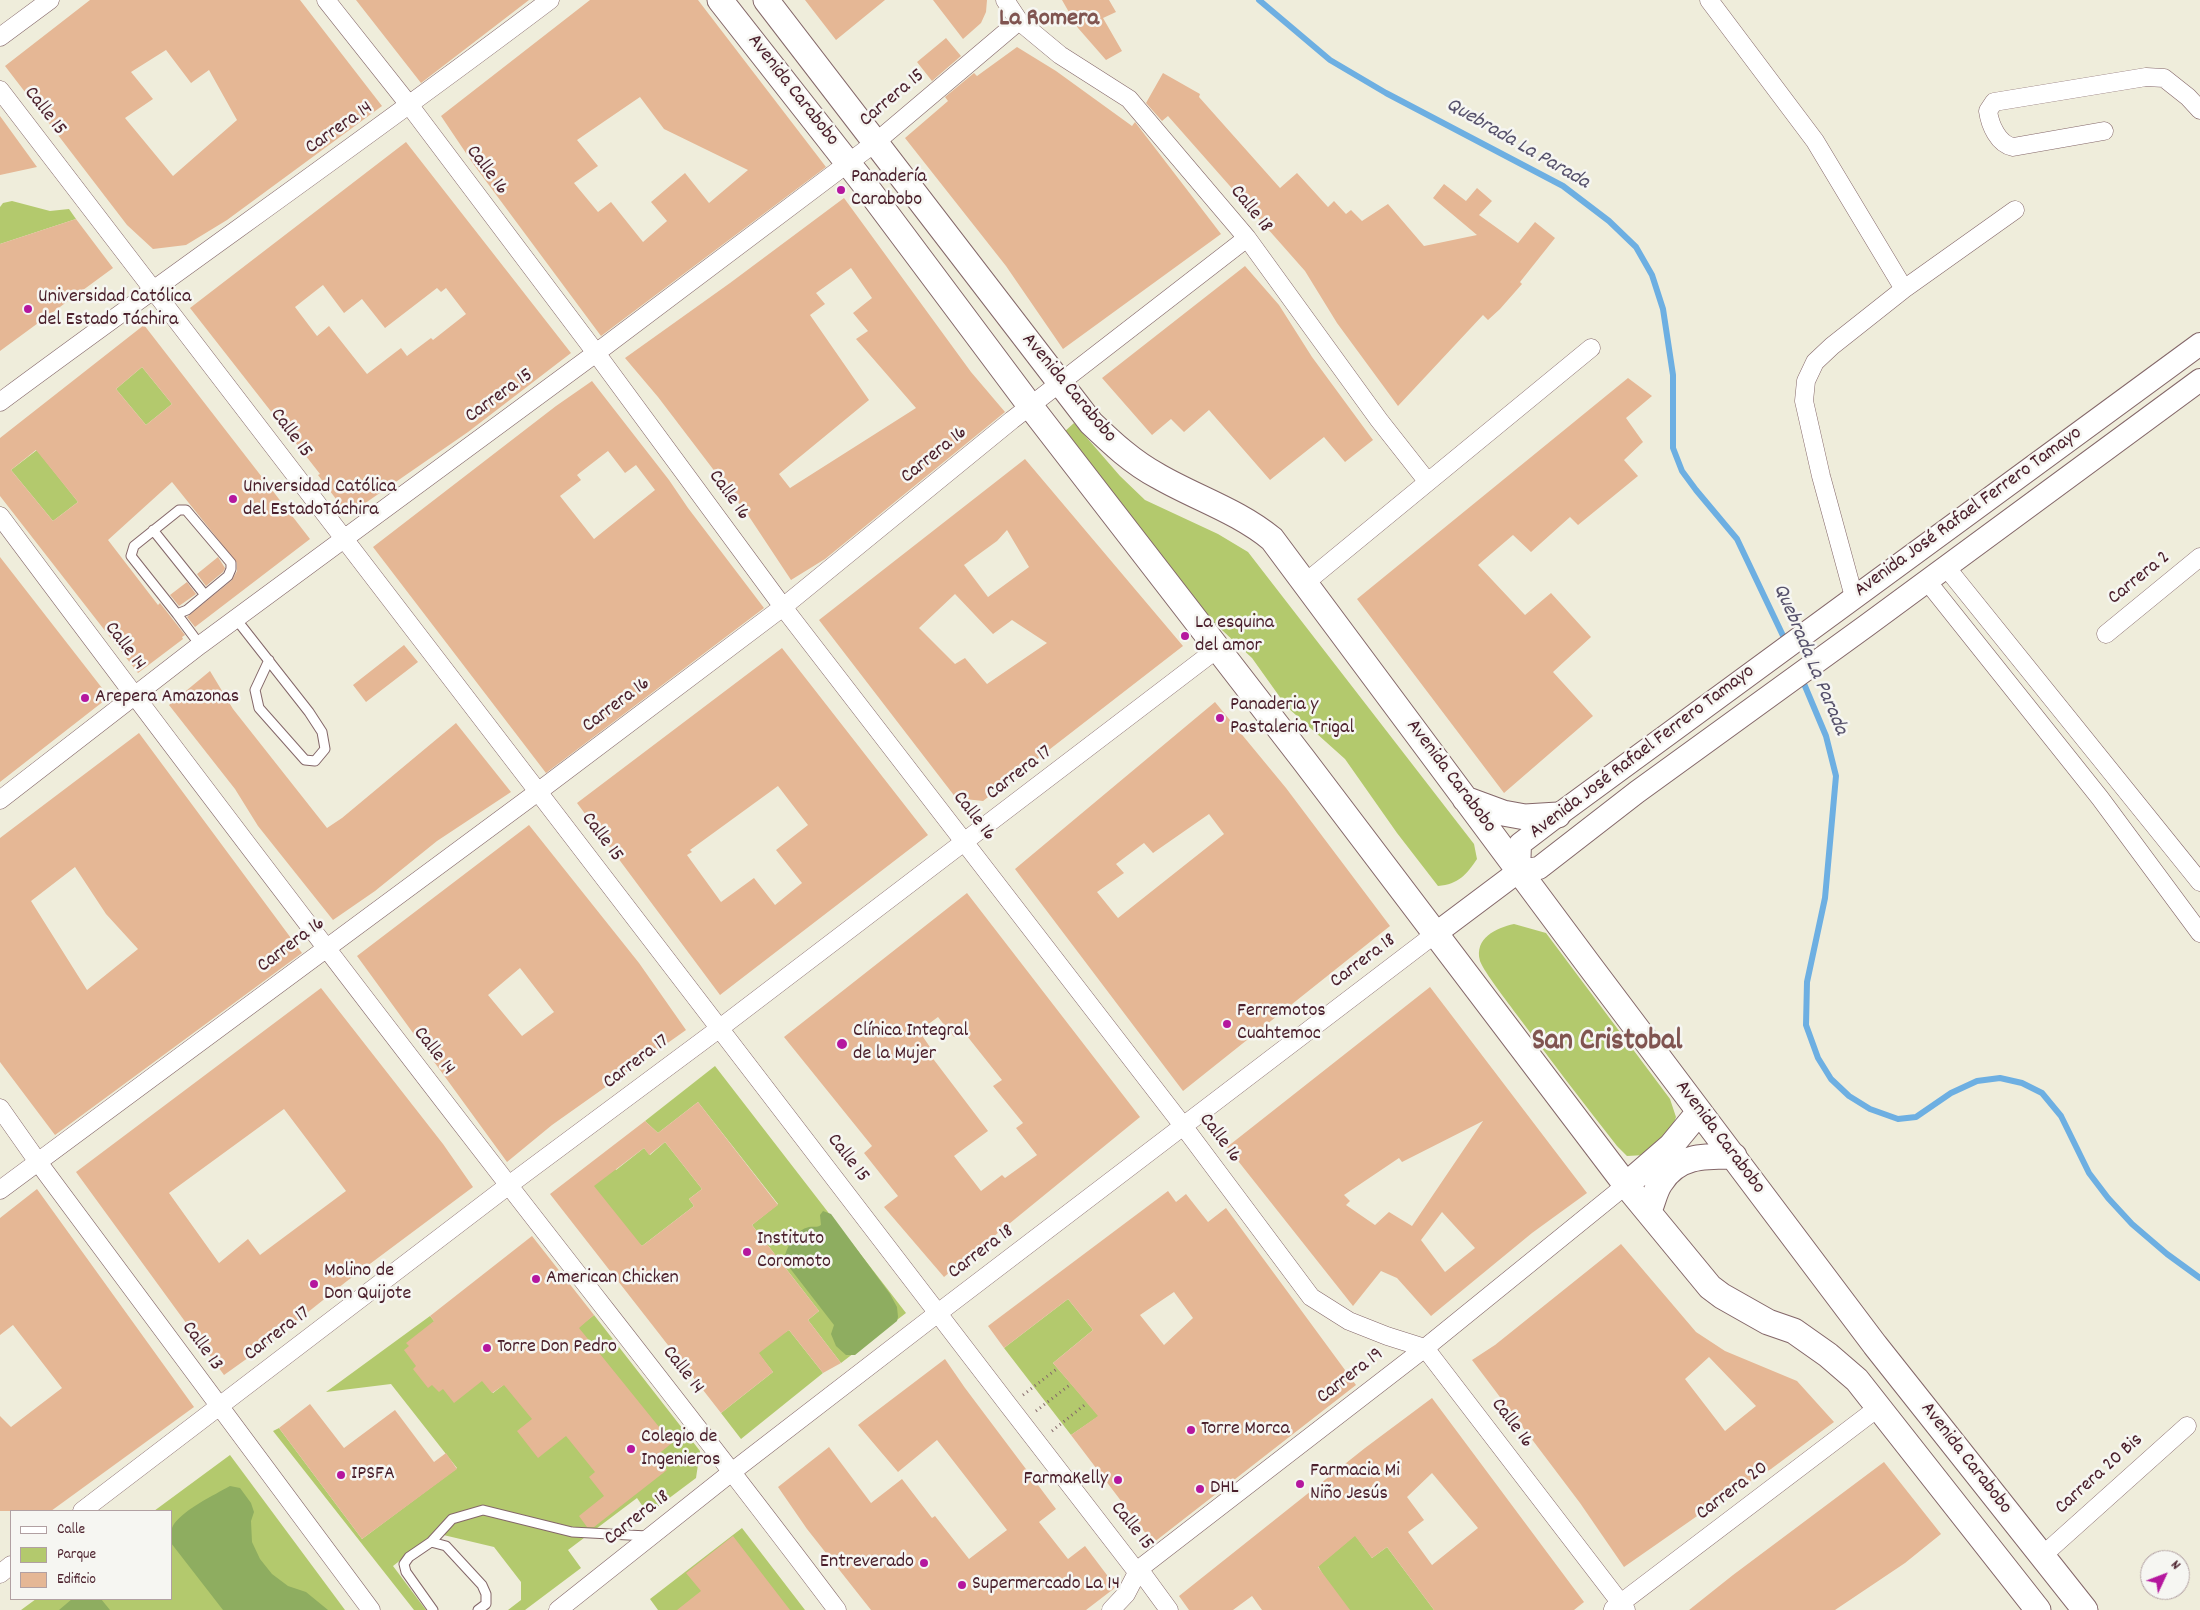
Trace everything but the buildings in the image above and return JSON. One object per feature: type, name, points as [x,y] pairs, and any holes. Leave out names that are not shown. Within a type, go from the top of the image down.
[{"type":"main road","name":"Avenida Carabobo","points":[[720,0],[847,162],[1031,407],[1217,649],[1304,759],[1626,1185],[1710,1287],[1722,1296],[1768,1322],[1794,1331],[1828,1355],[1857,1380],[2038,1610]]},
{"type":"main road","name":"Avenida Carabobo","points":[[766,0],[1091,423],[1127,456],[1171,483],[1253,523],[1272,539],[1875,1345],[2085,1610]]},
{"type":"main road","points":[[1465,799],[1502,813],[1525,817],[1558,815]]},
{"type":"main road","points":[[1626,1185],[1671,1146],[1699,1112]]},
{"type":"main road","points":[[1649,1212],[1661,1182],[1678,1165],[1696,1157],[1734,1156]]},
{"type":"street","points":[[0,37],[50,0]]},
{"type":"street","name":"Calle 16","points":[[326,0],[410,106],[784,607],[1184,1127],[1311,1297],[1348,1321],[1425,1348],[1619,1608]]},
{"type":"street","name":"Carrera 14","points":[[0,402],[152,289],[410,106],[550,0]]},
{"type":"street","name":"Calle 18","points":[[1005,0],[1019,21],[1060,55],[1129,99],[1247,238],[1379,420],[1427,482]]},
{"type":"street","points":[[1709,0],[1814,141],[1904,289]]},
{"type":"street","name":"Carrera 15","points":[[0,800],[200,645],[596,353],[876,142],[1019,21]]},
{"type":"street","points":[[2104,131],[2013,147],[2006,146],[2000,142],[1988,111],[1994,102],[2146,77],[2164,78],[2188,97],[2200,110]]},
{"type":"street","name":"Calle 15","points":[[0,90],[1009,1406],[1134,1568],[1139,1570],[1169,1610]]},
{"type":"street","points":[[1854,597],[1814,448],[1804,401],[1806,380],[1815,362],[1832,346],[1904,289],[2015,210]]},
{"type":"street","name":"Carrera 16","points":[[0,1190],[784,607],[1031,407],[1247,238]]},
{"type":"street","name":"Avenida José Rafael Ferrero Tamayo","points":[[2200,344],[1520,844],[1519,871],[1539,868],[1637,792],[1928,581],[2200,380]]},
{"type":"street","points":[[1305,583],[1591,348]]},
{"type":"street","name":"Calle 14","points":[[0,516],[134,697],[509,1185],[733,1471],[837,1610]]},
{"type":"street","name":"Carrera 2","points":[[2106,634],[2200,557]]},
{"type":"street","points":[[1946,567],[2200,882]]},
{"type":"street","points":[[1928,581],[2100,798],[2200,933]]},
{"type":"street","name":"Carrera 17","points":[[83,1510],[1217,649]]},
{"type":"street","points":[[1435,934],[1519,871]]},
{"type":"street","name":"Carrera 18","points":[[558,1610],[938,1312],[1184,1127],[1290,1043],[1435,934]]},
{"type":"street","name":"Calle 13","points":[[0,1108],[219,1407],[371,1610]]},
{"type":"street","name":"Carrera 19","points":[[1111,1610],[1126,1594],[1139,1570],[1425,1348],[1626,1185]]},
{"type":"street","name":"Carrera 20","points":[[1619,1608],[1879,1407]]},
{"type":"street","name":"Carrera 20 Bis","points":[[2042,1556],[2187,1426]]},
{"type":"street","points":[[0,1574],[10,1566]]},
{"type":"lane","points":[[177,614],[187,610],[228,576],[231,569],[231,563],[186,510],[175,512],[153,530],[134,546],[131,556],[200,645]]},
{"type":"lane","points":[[153,530],[205,595]]},
{"type":"lane","points":[[236,618],[309,712],[322,732],[325,749],[315,761],[305,760],[259,708],[255,690],[268,660]]},
{"type":"lane","points":[[433,1610],[406,1572],[404,1564],[409,1557],[431,1542],[452,1519],[483,1510],[572,1532],[650,1536]]},
{"type":"lane","points":[[431,1542],[446,1546],[482,1585],[486,1594],[486,1604],[478,1610]]},
{"type":"path","points":[[1009,1406],[1058,1368]]},
{"type":"path","points":[[1022,1422],[1071,1384]]},
{"type":"path","points":[[1038,1442],[1088,1403]]},
{"type":"green space","points":[[12,201],[50,211],[69,209],[76,219],[0,244],[0,207],[3,203]]},
{"type":"green space","points":[[142,367],[172,404],[146,425],[116,389]]},
{"type":"green space","points":[[1074,423],[1120,476],[1145,500],[1218,534],[1248,552],[1474,844],[1477,859],[1461,878],[1457,881],[1438,886],[1397,833],[1345,759],[1287,707],[1252,658],[1194,604],[1063,433]]},
{"type":"green space","points":[[37,450],[78,502],[53,521],[11,470]]},
{"type":"green space","points":[[1514,924],[1546,933],[1670,1099],[1676,1117],[1671,1131],[1645,1155],[1627,1156],[1617,1146],[1482,966],[1479,953],[1483,940],[1494,931]]},
{"type":"green space","points":[[715,1066],[906,1313],[841,1363],[808,1320],[819,1311],[752,1225],[778,1204],[698,1102],[658,1133],[645,1121]]},
{"type":"green space","points":[[665,1142],[702,1189],[689,1199],[694,1206],[642,1246],[573,1194],[612,1164],[616,1170],[644,1148],[650,1155]]},
{"type":"green space","points":[[823,1211],[831,1214],[890,1294],[897,1307],[897,1321],[855,1355],[846,1355],[836,1346],[831,1334],[834,1325],[789,1267],[785,1255],[791,1242],[800,1231],[821,1225],[820,1215]]},
{"type":"green space","points":[[1068,1299],[1093,1330],[1053,1363],[1099,1416],[1071,1435],[1004,1348]]},
{"type":"green space","points":[[594,1315],[700,1451],[696,1478],[648,1514],[637,1498],[568,1550],[581,1568],[525,1610],[508,1610],[521,1600],[521,1582],[494,1547],[435,1533],[393,1566],[426,1610],[414,1610],[273,1431],[279,1428],[362,1539],[457,1468],[391,1384],[326,1392],[430,1316],[493,1393]]},
{"type":"green space","points":[[789,1330],[823,1373],[741,1439],[721,1413],[773,1372],[755,1349]]},
{"type":"green space","points":[[230,1455],[345,1610],[21,1610],[35,1600],[172,1600],[172,1510],[155,1510]]},
{"type":"green space","points":[[230,1486],[240,1488],[251,1503],[254,1512],[251,1521],[252,1542],[260,1559],[272,1574],[288,1586],[306,1592],[328,1610],[223,1610],[172,1544],[174,1524],[185,1513]]},
{"type":"green space","points":[[742,1528],[805,1610],[658,1610],[650,1599]]},
{"type":"green space","points":[[1355,1535],[1372,1558],[1387,1547],[1434,1610],[1343,1610],[1318,1566]]},
{"type":"green space","points":[[71,1600],[102,1600],[110,1610],[59,1610]]},
{"type":"waterway","name":"Quebrada La Parada","points":[[1259,0],[1330,60],[1386,93],[1563,186],[1609,221],[1636,247],[1652,275],[1663,309],[1673,375],[1673,448],[1682,471],[1737,539],[1786,642]]},
{"type":"waterway","name":"Quebrada La Parada","points":[[1802,679],[1826,736],[1836,776],[1825,898],[1807,982],[1806,1025],[1818,1058],[1831,1079],[1849,1096],[1870,1109],[1898,1119],[1916,1117],[1951,1093],[1977,1081],[2000,1078],[2022,1083],[2042,1093],[2061,1116],[2089,1173],[2108,1198],[2132,1224],[2167,1254],[2200,1278]]},
{"type":"place","name":"Panadería Carabobo","points":[[841,190]]},
{"type":"place","name":"Universidad Católica del Estado Táchira","points":[[28,309]]},
{"type":"place","name":"Universidad Católica del EstadoTáchira","points":[[233,499]]},
{"type":"place","name":"La esquina del amor","points":[[1185,636]]},
{"type":"place","name":"Arepera Amazonas","points":[[85,698]]},
{"type":"place","name":"Panaderia y Pastaleria Trigal","points":[[1220,718]]},
{"type":"place","name":"Ferremotos Cuahtemoc","points":[[1227,1024]]},
{"type":"place","name":"Clínica Integral de la Mujer","points":[[842,1044]]},
{"type":"place","name":"Instituto Coromoto","points":[[747,1252]]},
{"type":"place","name":"American Chicken","points":[[536,1279]]},
{"type":"place","name":"Molino de Don Quijote","points":[[314,1284]]},
{"type":"place","name":"Torre Don Pedro","points":[[487,1348]]},
{"type":"place","name":"Torre Morca","points":[[1191,1430]]},
{"type":"place","name":"Colegio de Ingenieros","points":[[631,1449]]},
{"type":"place","name":"IPSFA","points":[[341,1475]]},
{"type":"place","name":"FarmaKelly","points":[[1118,1480]]},
{"type":"place","name":"Farmacia Mi Niño Jesús","points":[[1300,1484]]},
{"type":"place","name":"DHL","points":[[1200,1489]]},
{"type":"place","name":"Entreverado","points":[[924,1563]]},
{"type":"place","name":"Supermercado La 14","points":[[962,1585]]},
{"type":"district","name":"La Romera","points":[[1049,21]]},
{"type":"district","name":"San Cristobal","points":[[1607,1044]]}]
